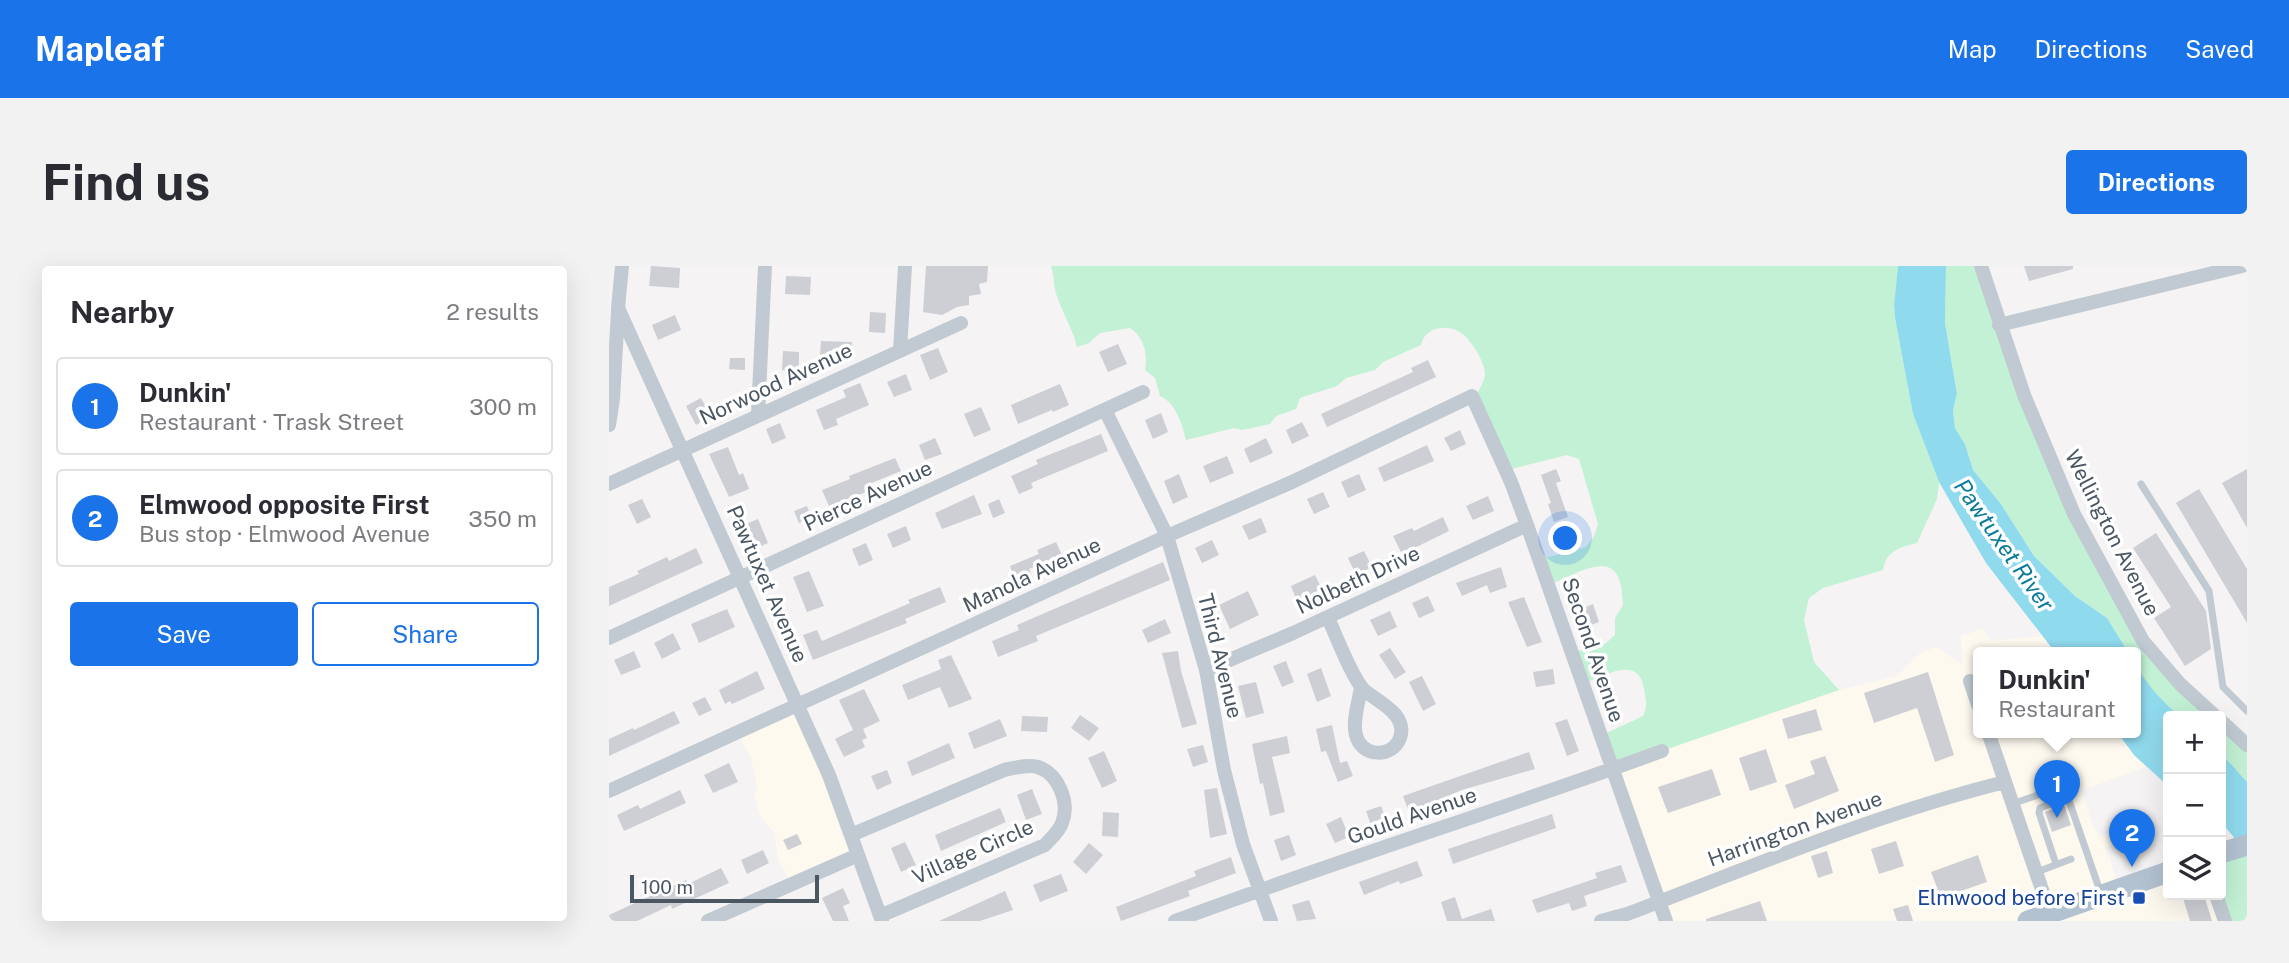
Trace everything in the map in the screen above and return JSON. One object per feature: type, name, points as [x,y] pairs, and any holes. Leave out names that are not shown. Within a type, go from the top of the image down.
[{"type":"main road","points":[[2028,921],[2163,874]]},
{"type":"street","name":"Pawtuxet Avenue","points":[[622,266],[615,284],[618,308],[799,705],[829,775],[881,919]]},
{"type":"street","points":[[758,415],[765,266]]},
{"type":"street","points":[[900,351],[905,266]]},
{"type":"street","name":"Wellington Avenue","points":[[1981,266],[2024,395],[2074,514],[2143,641],[2160,662],[2210,711]]},
{"type":"street","points":[[1999,325],[2242,266]]},
{"type":"street","points":[[609,425],[618,308]]},
{"type":"street","name":"Norwood Avenue","points":[[609,484],[961,323]]},
{"type":"street","name":"Pierce Avenue","points":[[609,638],[1143,392]]},
{"type":"street","name":"Second Avenue","points":[[1472,396],[1511,482],[1527,525],[1666,921]]},
{"type":"street","name":"Manola Avenue","points":[[609,791],[1167,536],[1292,482],[1472,396]]},
{"type":"street","name":"Third Avenue","points":[[1105,410],[1167,536],[1206,670],[1224,770],[1243,844],[1271,921]]},
{"type":"street","name":"Nolbeth Drive","points":[[1206,670],[1328,618],[1527,525]]},
{"type":"street","points":[[1328,618],[1361,687],[1394,712],[1399,719],[1400,737],[1388,751],[1370,752],[1357,740],[1355,731],[1361,687]]},
{"type":"street","points":[[1970,681],[1973,690]]},
{"type":"street","points":[[2226,726],[2247,745]]},
{"type":"street","points":[[1990,738],[2050,913]]},
{"type":"street","name":"Gould Avenue","points":[[1175,921],[1662,751]]},
{"type":"street","name":"Village Circle","points":[[851,835],[1004,770],[1023,766],[1037,767],[1050,775],[1064,796],[1063,823],[1045,845],[881,919]]},
{"type":"street","name":"Harrington Avenue","points":[[1601,921],[1660,902],[1894,815],[2005,782]]},
{"type":"street","points":[[708,921],[858,855]]},
{"type":"street","points":[[2218,900],[2225,921]]},
{"type":"lane","points":[[2141,484],[2209,591],[2223,687],[2247,711]]},
{"type":"lane","points":[[2012,804],[2064,786],[2101,895]]},
{"type":"lane","points":[[2056,864],[2039,813],[2040,808],[2046,804],[2068,797]]},
{"type":"lane","points":[[2037,872],[2071,859]]},
{"type":"shaded area","points":[[1982,629],[1991,641],[2042,636],[2051,647],[1973,647],[1973,738],[2122,738],[2146,767],[2082,790],[2092,824],[2100,837],[2109,833],[2114,835],[2114,845],[2104,847],[2110,857],[2118,887],[2163,873],[2163,900],[2215,900],[2221,921],[1663,921],[1614,772],[1647,756],[1839,690],[1897,676],[1920,653],[1936,647],[1963,665],[1961,636]]},
{"type":"shaded area","points":[[800,707],[858,853],[791,883],[778,859],[776,835],[760,816],[751,758],[740,737]]},
{"type":"green space","points":[[1051,266],[1898,266],[1895,318],[1913,414],[1939,482],[1937,499],[1917,543],[1891,554],[1883,570],[1823,588],[1809,598],[1804,620],[1814,662],[1839,690],[1647,756],[1614,772],[1600,736],[1643,716],[1646,702],[1641,678],[1635,672],[1618,670],[1583,684],[1570,653],[1605,644],[1615,635],[1615,618],[1623,605],[1619,579],[1615,572],[1602,566],[1553,583],[1538,560],[1586,547],[1594,536],[1598,524],[1579,459],[1567,455],[1511,469],[1473,400],[1483,381],[1485,370],[1465,336],[1453,329],[1433,330],[1421,345],[1383,362],[1375,370],[1346,378],[1337,386],[1300,398],[1296,409],[1276,416],[1270,424],[1242,430],[1234,428],[1186,440],[1174,409],[1160,396],[1155,378],[1145,370],[1144,346],[1135,332],[1130,328],[1100,333],[1089,343],[1077,347],[1056,295]]},
{"type":"green space","points":[[1946,266],[1982,266],[2051,458],[2132,619],[2212,711],[2174,711],[2157,695],[2141,673],[2141,647],[2125,647],[2107,618],[2075,596],[2034,556],[2001,504],[1973,470],[1965,444],[1955,428],[1953,410],[1957,394],[1945,323]]},
{"type":"green space","points":[[2226,726],[2247,745],[2247,782],[2226,759]]},
{"type":"green space","points":[[2226,853],[2247,853],[2247,921],[2221,921],[2221,900],[2226,900]]},
{"type":"water","name":"Pawtuxet River","points":[[1898,266],[1946,266],[1945,323],[1957,394],[1953,410],[1955,428],[1965,444],[1973,470],[2001,504],[2034,556],[2075,596],[2107,618],[2125,647],[2051,647],[1986,563],[1939,482],[1913,414],[1894,305]]},
{"type":"water","points":[[2141,673],[2174,711],[2163,711],[2163,781],[2134,755],[2121,738],[2141,738]]},
{"type":"water","points":[[2226,759],[2247,782],[2247,853],[2226,828]]},
{"type":"building","points":[[651,266],[680,268],[679,288],[649,286]]},
{"type":"building","points":[[926,266],[988,266],[987,282],[979,284],[981,294],[969,296],[969,305],[957,307],[942,315],[923,312]]},
{"type":"building","points":[[2024,266],[2073,266],[2073,269],[2029,281]]},
{"type":"building","points":[[786,276],[811,277],[810,295],[785,294]]},
{"type":"building","points":[[870,312],[886,313],[885,333],[869,332]]},
{"type":"building","points":[[675,315],[681,330],[658,340],[652,325]]},
{"type":"building","points":[[821,341],[852,342],[851,357],[820,355]]},
{"type":"building","points":[[1118,344],[1127,364],[1108,372],[1099,352]]},
{"type":"building","points":[[938,348],[948,372],[930,380],[920,355]]},
{"type":"building","points":[[783,351],[799,352],[799,371],[782,370]]},
{"type":"building","points":[[730,358],[745,358],[745,370],[729,369]]},
{"type":"building","points":[[1428,360],[1436,377],[1327,427],[1321,414],[1413,372],[1411,368]]},
{"type":"building","points":[[906,374],[912,390],[894,397],[887,382]]},
{"type":"building","points":[[860,383],[869,405],[836,419],[838,425],[824,430],[816,410],[846,397],[843,390]]},
{"type":"building","points":[[1060,384],[1069,405],[1018,424],[1011,405]]},
{"type":"building","points":[[701,398],[711,416],[696,425],[686,406]]},
{"type":"building","points":[[981,407],[991,430],[974,437],[964,414]]},
{"type":"building","points":[[1161,413],[1168,432],[1153,439],[1145,420]]},
{"type":"building","points":[[1302,422],[1309,436],[1292,444],[1286,430]]},
{"type":"building","points":[[780,423],[786,438],[772,444],[766,429]]},
{"type":"building","points":[[1460,430],[1466,444],[1451,451],[1444,438]]},
{"type":"building","points":[[1101,434],[1108,451],[1031,483],[1033,488],[1019,494],[1011,476],[1038,464],[1036,460]]},
{"type":"building","points":[[935,438],[942,454],[925,460],[919,445]]},
{"type":"building","points":[[1266,438],[1273,453],[1250,463],[1244,449]]},
{"type":"building","points":[[1427,445],[1434,461],[1384,482],[1378,468]]},
{"type":"building","points":[[728,447],[739,475],[743,473],[749,489],[729,497],[709,454]]},
{"type":"building","points":[[1227,456],[1234,473],[1210,483],[1203,466]]},
{"type":"building","points":[[895,458],[901,471],[869,484],[872,490],[829,506],[822,490]]},
{"type":"building","points":[[1556,469],[1561,481],[1556,483],[1568,517],[1554,522],[1548,504],[1551,503],[1541,475]]},
{"type":"building","points":[[2247,469],[2247,528],[2222,483]]},
{"type":"building","points":[[1179,474],[1188,497],[1173,504],[1164,481]]},
{"type":"building","points":[[1359,474],[1366,490],[1348,498],[1341,482]]},
{"type":"building","points":[[2199,489],[2247,569],[2247,623],[2176,503]]},
{"type":"building","points":[[1323,492],[1330,507],[1314,514],[1307,499]]},
{"type":"building","points":[[974,495],[982,514],[942,529],[935,513]]},
{"type":"building","points":[[1488,496],[1494,511],[1473,520],[1466,506]]},
{"type":"building","points":[[642,499],[651,517],[637,524],[628,505]]},
{"type":"building","points":[[999,499],[1005,513],[993,518],[988,504]]},
{"type":"building","points":[[807,506],[811,517],[799,523],[794,511]]},
{"type":"building","points":[[1443,517],[1449,531],[1402,554],[1393,536],[1412,528],[1414,531]]},
{"type":"building","points":[[1261,518],[1267,532],[1249,540],[1242,526]]},
{"type":"building","points":[[758,519],[768,543],[749,551],[739,527]]},
{"type":"building","points":[[906,526],[911,540],[893,548],[887,534]]},
{"type":"building","points":[[2156,533],[2206,611],[2211,649],[2185,666],[2154,618],[2171,607],[2133,548]]},
{"type":"building","points":[[1212,540],[1219,555],[1202,563],[1195,548]]},
{"type":"building","points":[[1056,542],[1062,555],[1029,569],[1033,578],[1017,584],[1010,566],[1039,554],[1037,550]]},
{"type":"building","points":[[866,543],[873,560],[859,566],[852,549]]},
{"type":"building","points":[[696,548],[703,563],[609,606],[609,587],[639,574],[637,571],[667,557],[669,561]]},
{"type":"building","points":[[1364,551],[1372,567],[1356,575],[1348,558]]},
{"type":"building","points":[[1163,562],[1170,580],[1036,636],[1038,641],[998,657],[992,641],[1019,630],[1017,625]]},
{"type":"building","points":[[1501,567],[1507,587],[1490,593],[1487,585],[1462,596],[1456,583]]},
{"type":"building","points":[[809,571],[824,606],[807,612],[793,577]]},
{"type":"building","points":[[1315,575],[1322,589],[1297,601],[1291,586]]},
{"type":"building","points":[[940,587],[946,602],[905,619],[907,623],[813,660],[803,635],[817,630],[822,641]]},
{"type":"building","points":[[1248,591],[1259,615],[1230,629],[1219,605]]},
{"type":"building","points":[[1428,596],[1435,611],[1419,618],[1412,603]]},
{"type":"building","points":[[1524,597],[1542,642],[1527,647],[1508,602]]},
{"type":"building","points":[[1593,604],[1599,622],[1586,627],[1579,610]]},
{"type":"building","points":[[727,609],[735,627],[699,643],[691,624]]},
{"type":"building","points":[[1390,611],[1397,627],[1378,636],[1370,620]]},
{"type":"building","points":[[1165,619],[1171,633],[1148,643],[1142,630]]},
{"type":"building","points":[[673,633],[681,649],[662,659],[654,643]]},
{"type":"building","points":[[1390,648],[1406,672],[1395,679],[1379,655]]},
{"type":"building","points":[[634,651],[641,667],[621,675],[614,660]]},
{"type":"building","points":[[1178,651],[1181,671],[1197,724],[1182,728],[1162,653]]},
{"type":"building","points":[[951,655],[972,699],[949,708],[940,687],[908,700],[902,685],[941,669],[938,660]]},
{"type":"building","points":[[1286,661],[1294,682],[1282,687],[1273,666]]},
{"type":"building","points":[[1321,668],[1331,696],[1317,702],[1307,674]]},
{"type":"building","points":[[1553,669],[1555,684],[1536,687],[1533,672]]},
{"type":"building","points":[[757,671],[765,689],[732,704],[730,701],[725,704],[719,690]]},
{"type":"building","points":[[1928,672],[1954,755],[1935,762],[1917,708],[1874,723],[1864,693]]},
{"type":"building","points":[[1422,676],[1436,704],[1423,711],[1409,682]]},
{"type":"building","points":[[1256,682],[1264,713],[1246,718],[1238,686]]},
{"type":"building","points":[[1609,683],[1621,713],[1612,717],[1600,686]]},
{"type":"building","points":[[864,689],[880,721],[863,729],[867,738],[862,740],[865,747],[844,757],[835,739],[853,730],[839,700]]},
{"type":"building","points":[[705,697],[712,710],[699,716],[692,703]]},
{"type":"building","points":[[1816,709],[1822,730],[1788,739],[1782,719]]},
{"type":"building","points":[[674,711],[680,723],[609,756],[609,739]]},
{"type":"building","points":[[1080,715],[1099,728],[1089,741],[1071,728]]},
{"type":"building","points":[[1022,716],[1048,717],[1047,732],[1021,731]]},
{"type":"building","points":[[1000,719],[1007,736],[974,749],[968,733]]},
{"type":"building","points":[[1567,719],[1579,751],[1567,756],[1555,723]]},
{"type":"building","points":[[1332,725],[1340,763],[1347,761],[1353,776],[1338,782],[1326,751],[1321,752],[1316,729]]},
{"type":"building","points":[[1287,736],[1290,753],[1272,757],[1285,812],[1270,816],[1252,744]]},
{"type":"building","points":[[949,743],[955,758],[912,776],[907,762]]},
{"type":"building","points":[[1203,745],[1208,762],[1193,767],[1187,749]]},
{"type":"building","points":[[1766,749],[1777,782],[1750,791],[1739,758]]},
{"type":"building","points":[[1104,751],[1117,781],[1102,788],[1088,758]]},
{"type":"building","points":[[1529,752],[1535,769],[1462,790],[1409,812],[1403,796]]},
{"type":"building","points":[[1825,756],[1839,791],[1794,809],[1785,785],[1815,774],[1810,761]]},
{"type":"building","points":[[729,763],[738,782],[713,793],[704,775]]},
{"type":"building","points":[[1712,769],[1721,795],[1668,813],[1658,787]]},
{"type":"building","points":[[887,770],[892,783],[877,790],[871,776]]},
{"type":"building","points":[[1217,788],[1227,834],[1210,838],[1204,790]]},
{"type":"building","points":[[1032,789],[1042,814],[1026,820],[1017,795]]},
{"type":"building","points":[[680,790],[686,803],[624,831],[617,815],[638,805],[640,809]]},
{"type":"building","points":[[2064,805],[2071,825],[2052,832],[2045,812]]},
{"type":"building","points":[[1381,806],[1386,819],[1371,825],[1366,811]]},
{"type":"building","points":[[1000,808],[1006,822],[941,851],[935,835]]},
{"type":"building","points":[[1103,812],[1119,813],[1118,837],[1102,836]]},
{"type":"building","points":[[1552,814],[1556,828],[1453,864],[1448,849]]},
{"type":"building","points":[[1341,817],[1349,837],[1335,843],[1326,824]]},
{"type":"building","points":[[797,834],[802,844],[788,850],[783,840]]},
{"type":"building","points":[[1289,835],[1296,855],[1281,861],[1274,840]]},
{"type":"building","points":[[1896,841],[1904,866],[1879,874],[1871,849]]},
{"type":"building","points":[[905,842],[916,865],[901,872],[891,848]]},
{"type":"building","points":[[1089,843],[1103,855],[1086,874],[1073,862]]},
{"type":"building","points":[[763,850],[769,863],[747,874],[741,860]]},
{"type":"building","points":[[1827,851],[1833,873],[1818,878],[1811,856]]},
{"type":"building","points":[[1978,855],[1987,882],[1941,898],[1931,872]]},
{"type":"building","points":[[1231,857],[1236,873],[1188,891],[1190,896],[1121,921],[1116,907],[1196,876],[1194,871]]},
{"type":"building","points":[[1417,861],[1423,876],[1400,884],[1399,881],[1364,895],[1359,882]]},
{"type":"building","points":[[1621,865],[1627,882],[1584,896],[1587,906],[1572,911],[1569,903],[1537,913],[1532,900],[1597,878],[1595,873]]},
{"type":"building","points":[[721,868],[729,883],[672,909],[671,905],[637,921],[609,921],[609,915],[686,880],[688,884]]},
{"type":"building","points":[[1061,874],[1068,891],[1040,902],[1033,885]]},
{"type":"building","points":[[843,888],[850,903],[843,906],[849,921],[833,921],[822,898]]},
{"type":"building","points":[[1005,891],[1013,910],[980,921],[939,921]]},
{"type":"building","points":[[1455,897],[1462,919],[1491,909],[1495,921],[1447,921],[1441,902]]},
{"type":"building","points":[[1309,900],[1316,919],[1297,921],[1292,905]]},
{"type":"building","points":[[2184,900],[2206,900],[2212,921],[2190,921]]},
{"type":"building","points":[[1760,901],[1767,921],[1706,921],[1706,919]]},
{"type":"building","points":[[1908,905],[1913,921],[1897,921],[1893,909]]},
{"type":"place","name":"Dunkin'","points":[[2057,818]]},
{"type":"place","name":"Elmwood opposite First","points":[[2132,867]]},
{"type":"place","name":"Elmwood before First","points":[[2139,898]]}]
